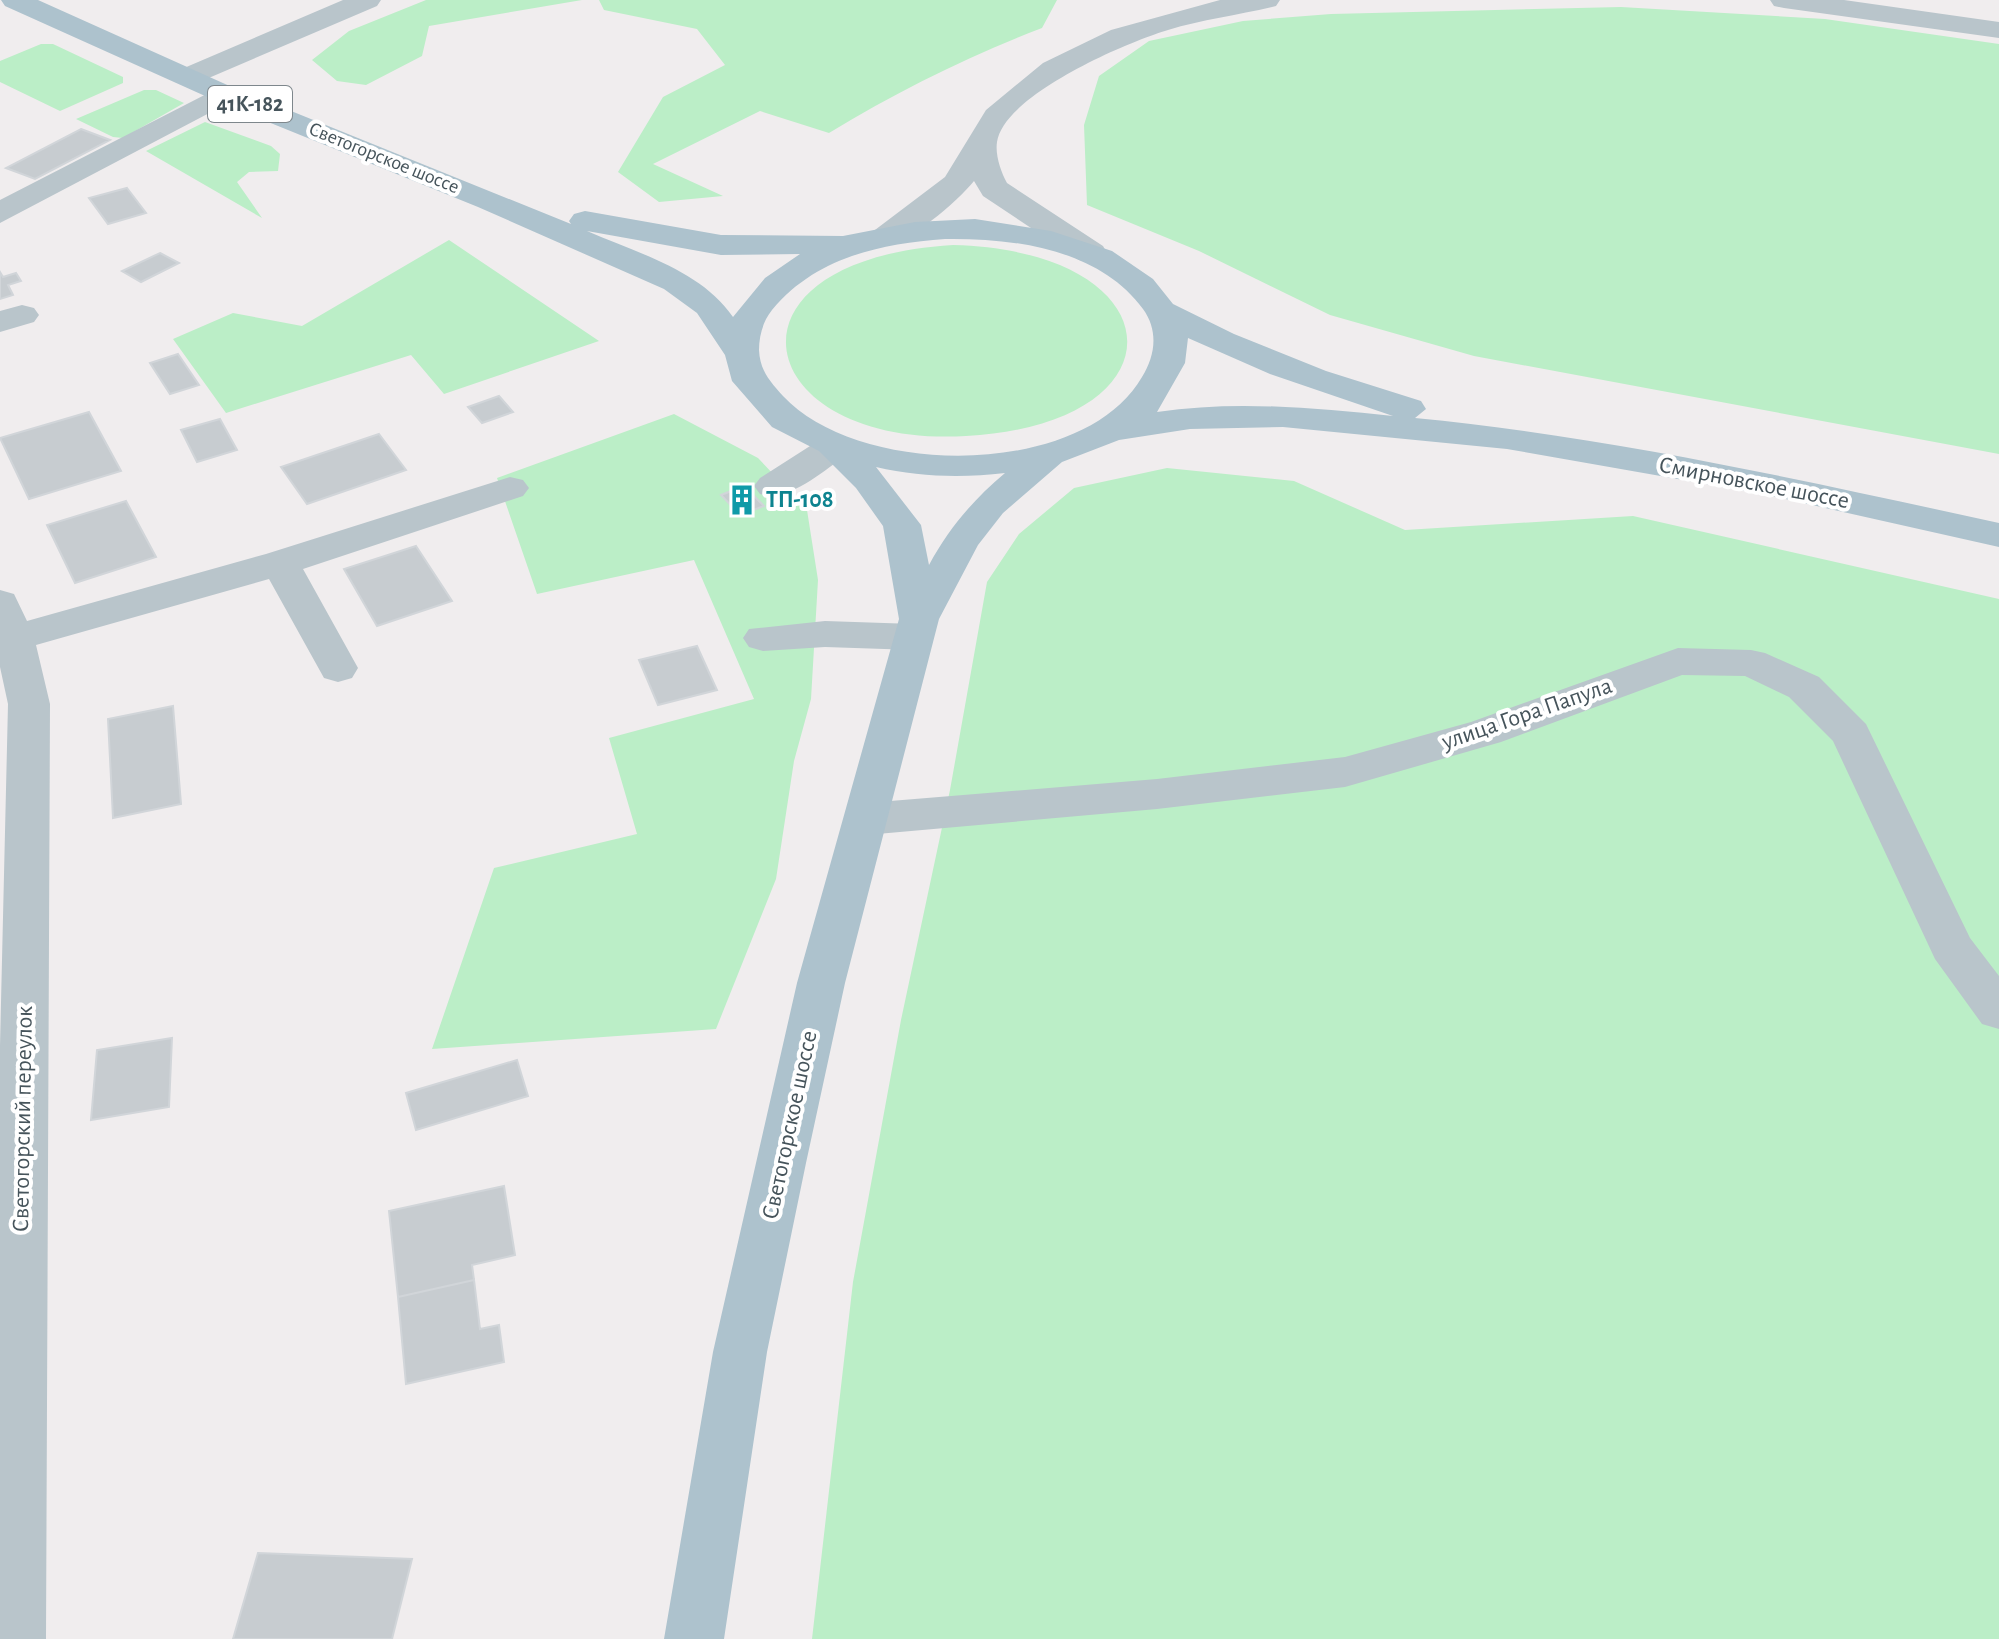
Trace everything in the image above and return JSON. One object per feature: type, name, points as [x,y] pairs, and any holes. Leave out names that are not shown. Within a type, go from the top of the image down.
[{"type":"main road","name":"Светогорское шоссе","points":[[15,0],[224,94],[489,200],[676,282],[709,306],[741,353],[746,374],[757,394],[776,414],[834,447],[869,480],[902,525],[916,628]]},
{"type":"main road","name":"Светогорское шоссе","points":[[489,200],[658,236],[721,245],[868,240]]},
{"type":"main road","points":[[741,353],[743,333],[766,294],[803,265],[868,240],[943,229],[990,230],[1036,236],[1091,253],[1134,279],[1162,311],[1170,332],[1171,353],[1166,374],[1134,414],[1108,431],[1049,455],[1002,463],[940,467],[867,457],[834,447]]},
{"type":"main road","name":"Смирновское шоссе","points":[[1162,311],[1212,339],[1307,379],[1507,438]]},
{"type":"main road","name":"Смирновское шоссе","points":[[1108,431],[1190,418],[1283,416],[1507,438],[1763,483],[1999,535]]},
{"type":"main road","name":"Светогорское шоссе","points":[[694,1639],[740,1352],[821,983],[916,628],[961,541],[990,505],[1049,455]]},
{"type":"street","points":[[187,77],[367,0]]},
{"type":"street","points":[[868,240],[943,196],[966,172],[981,138],[996,116],[1021,93],[1102,44],[1220,3],[1266,0]]},
{"type":"street","points":[[1784,0],[1999,30]]},
{"type":"street","points":[[0,213],[224,94]]},
{"type":"street","points":[[981,138],[985,172],[994,189],[1091,253]]},
{"type":"street","points":[[773,486],[834,447]]},
{"type":"street","points":[[6,624],[280,563],[510,488]]},
{"type":"street","points":[[280,563],[338,668]]},
{"type":"street","name":"Светогорский переулок","points":[[6,624],[29,704],[16,1639]]},
{"type":"street","points":[[763,638],[916,628]]},
{"type":"street","name":"улица Гора Папула","points":[[866,819],[1157,794],[1345,772],[1486,732],[1678,661],[1751,663],[1804,687],[1851,734],[1951,947],[1999,1011]]},
{"type":"green space","points":[[426,0],[582,0],[429,26],[422,56],[366,85],[337,81],[312,60],[349,31]]},
{"type":"green space","points":[[599,0],[1057,0],[1042,28],[933,76],[829,133],[760,111],[653,164],[723,196],[659,202],[618,172],[663,97],[725,65],[697,29],[604,10]]},
{"type":"green space","points":[[1621,7],[1825,19],[1999,44],[1999,454],[1474,356],[1330,315],[1199,251],[1087,205],[1084,125],[1099,76],[1149,41],[1243,21],[1331,14]]},
{"type":"green space","points":[[41,44],[53,44],[123,77],[123,83],[60,111],[0,82],[0,61]]},
{"type":"green space","points":[[144,90],[156,90],[184,103],[123,138],[113,137],[76,119]]},
{"type":"green space","points":[[205,122],[271,146],[280,154],[278,171],[249,172],[237,182],[262,218],[146,151]]},
{"type":"green space","points":[[449,240],[599,341],[444,394],[411,355],[226,413],[173,339],[233,313],[302,326]]},
{"type":"green space","points":[[953,245],[1027,254],[1081,276],[1115,305],[1127,338],[1119,372],[1089,402],[1038,425],[966,436],[894,432],[839,413],[803,385],[787,351],[792,315],[821,283],[874,258]]},
{"type":"green space","points":[[674,414],[758,458],[807,510],[818,580],[811,699],[794,761],[776,879],[716,1029],[432,1049],[494,868],[637,834],[609,738],[754,699],[694,560],[537,594],[497,478]]},
{"type":"green space","points":[[1167,468],[1294,481],[1405,530],[1633,516],[1999,599],[1999,1639],[812,1639],[853,1282],[901,1020],[950,790],[987,582],[1019,534],[1074,488]]},
{"type":"building","points":[[81,129],[110,140],[35,179],[6,168]]},
{"type":"building","points":[[127,188],[146,213],[108,224],[89,198]]},
{"type":"building","points":[[160,253],[179,263],[141,282],[122,271]]},
{"type":"building","points":[[0,272],[3,277],[16,273],[21,281],[8,285],[13,295],[0,299]]},
{"type":"building","points":[[178,354],[199,385],[170,394],[150,363]]},
{"type":"building","points":[[499,396],[513,412],[482,423],[468,407]]},
{"type":"building","points":[[89,412],[121,471],[29,499],[0,438]]},
{"type":"building","points":[[220,419],[237,450],[197,462],[181,430]]},
{"type":"building","points":[[379,434],[406,470],[307,504],[281,467]]},
{"type":"building","name":"ТП-108","points":[[744,486],[764,506],[740,515],[721,495]]},
{"type":"building","points":[[126,501],[156,557],[75,583],[47,525]]},
{"type":"building","points":[[416,546],[452,601],[377,626],[344,569]]},
{"type":"building","points":[[697,646],[717,690],[658,705],[639,660]]},
{"type":"building","points":[[173,706],[181,804],[113,818],[108,719]]},
{"type":"building","points":[[172,1038],[169,1107],[91,1120],[97,1050]]},
{"type":"building","points":[[517,1060],[528,1096],[416,1130],[406,1093]]},
{"type":"building","points":[[504,1186],[515,1255],[472,1265],[474,1280],[398,1297],[389,1211]]},
{"type":"building","points":[[474,1280],[480,1329],[499,1325],[504,1362],[406,1384],[398,1297]]},
{"type":"building","points":[[258,1553],[412,1559],[392,1639],[233,1639]]},
{"type":"place","name":"ТП-108","points":[[742,500]]}]
